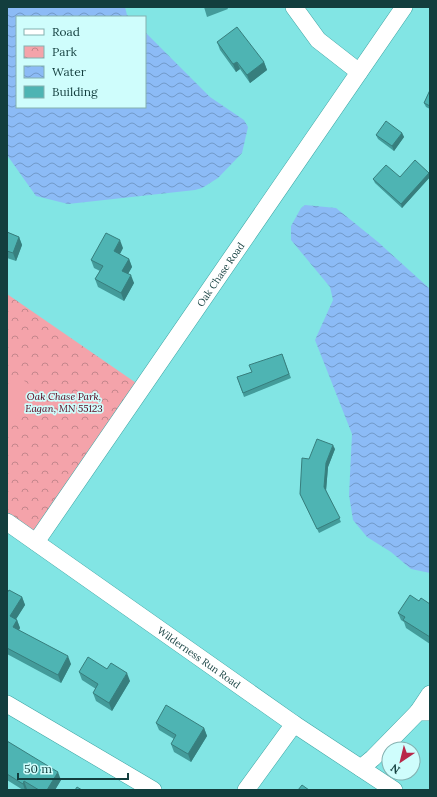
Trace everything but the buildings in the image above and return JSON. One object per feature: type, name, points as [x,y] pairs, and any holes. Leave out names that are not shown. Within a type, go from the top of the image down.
[{"type":"street","points":[[294,7],[318,40],[359,72]]},
{"type":"street","name":"Oak Chase Road","points":[[36,542],[404,7]]},
{"type":"street","name":"Wilderness Run Road","points":[[7,522],[294,724],[394,790]]},
{"type":"street","points":[[361,768],[424,712],[430,694]]},
{"type":"street","points":[[7,704],[153,790]]},
{"type":"street","points":[[246,790],[294,724]]},
{"type":"green space","name":"Oak Chase Park, Eagan, MN 55123","points":[[7,294],[142,387],[36,542],[7,522]]},
{"type":"green space","points":[[15,374],[35,389],[7,431],[7,386]]},
{"type":"water","points":[[7,7],[125,7],[128,16],[16,16],[16,108],[146,108],[146,33],[210,97],[244,120],[248,127],[242,153],[218,178],[202,188],[195,190],[68,204],[36,196],[7,155]]},
{"type":"water","points":[[305,205],[336,208],[378,242],[430,289],[430,573],[411,569],[391,552],[367,537],[353,520],[349,495],[352,434],[315,340],[333,300],[330,287],[291,240],[291,226],[301,208]]}]
